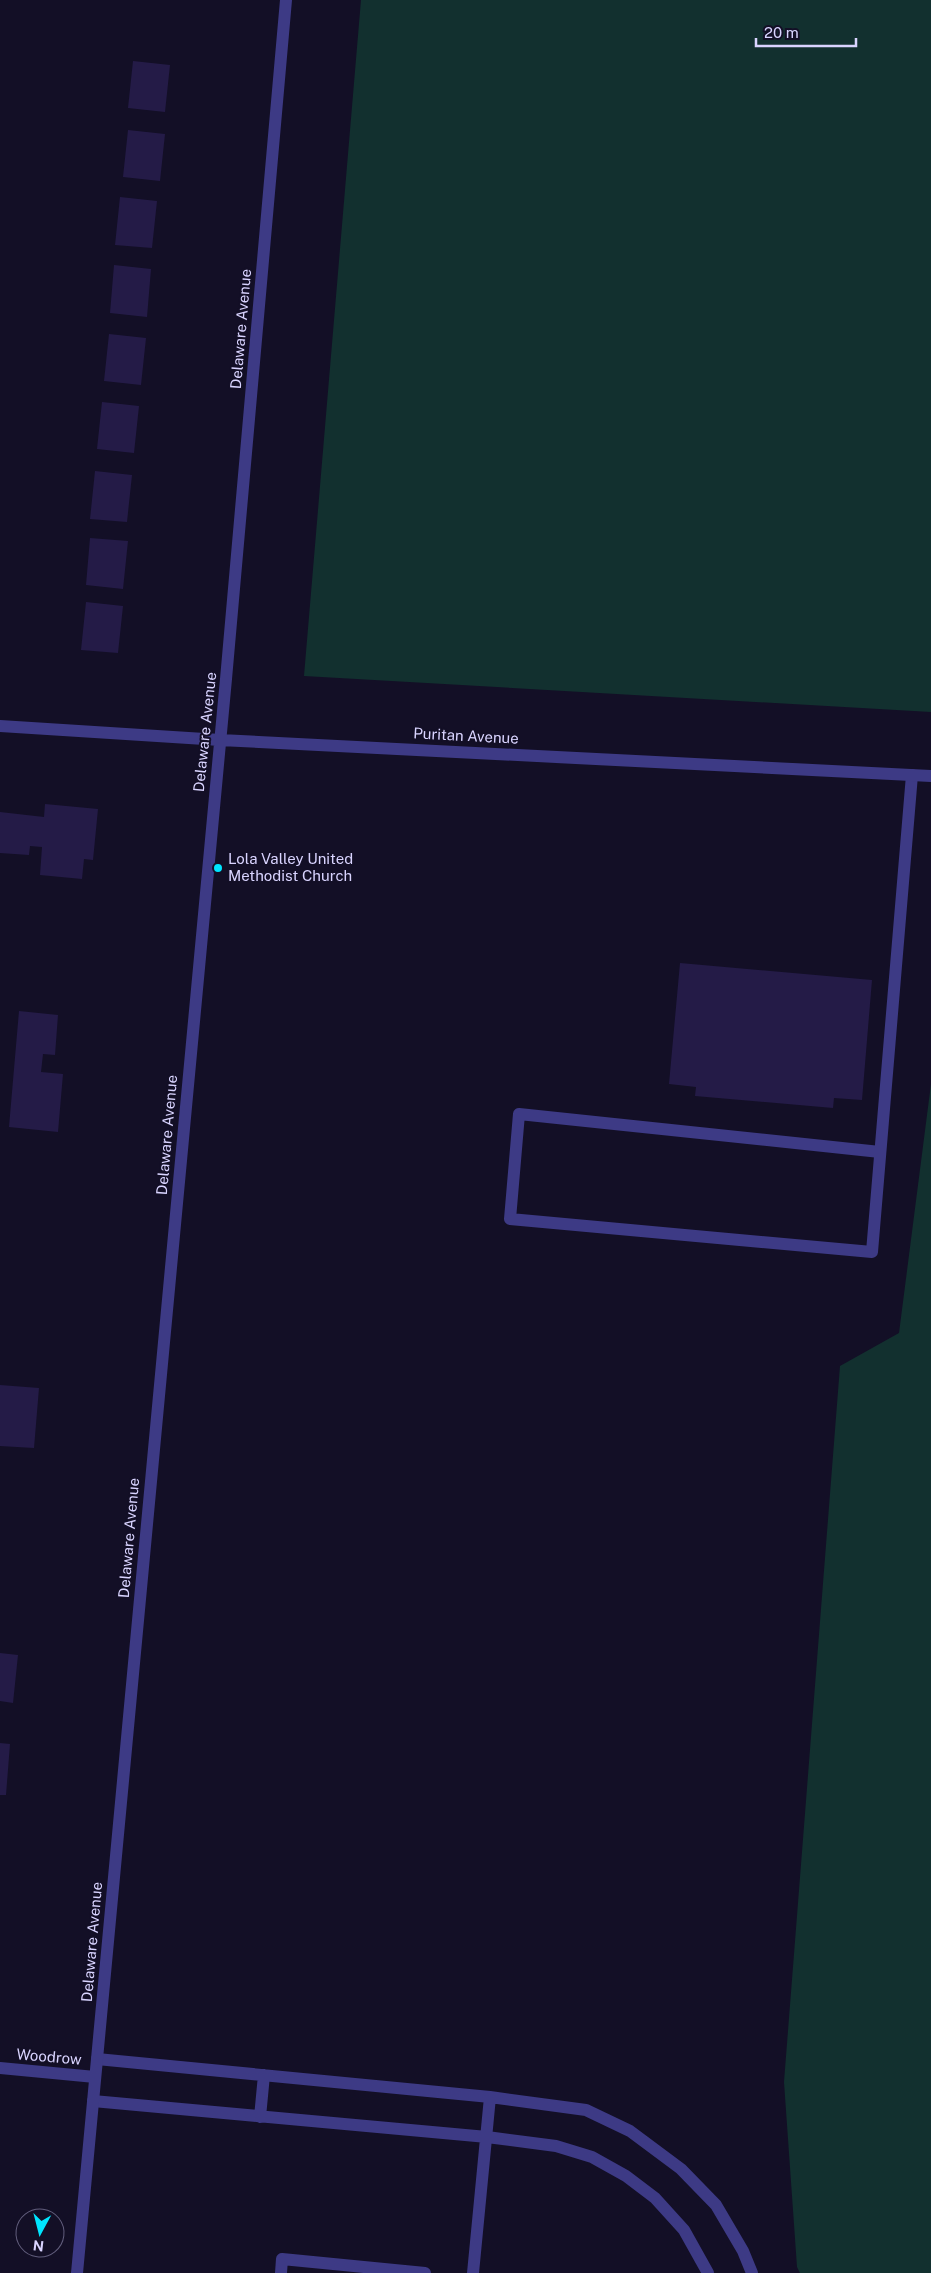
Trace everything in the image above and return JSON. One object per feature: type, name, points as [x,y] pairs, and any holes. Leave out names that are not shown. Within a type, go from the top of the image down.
[{"type":"street","name":"Delaware Avenue","points":[[77,2273],[220,740],[286,0]]},
{"type":"street","name":"Puritan Avenue","points":[[0,726],[220,740],[931,776]]},
{"type":"street","points":[[880,1152],[519,1114],[510,1219],[872,1252],[912,775]]},
{"type":"street","points":[[97,2059],[490,2097],[586,2110],[630,2131],[681,2169],[716,2205],[743,2251],[752,2273]]},
{"type":"street","name":"Woodrow","points":[[0,2068],[95,2077]]},
{"type":"street","points":[[260,2117],[264,2075]]},
{"type":"street","points":[[473,2273],[490,2097]]},
{"type":"street","points":[[93,2101],[487,2137],[556,2146],[592,2157],[626,2176],[655,2198],[684,2230],[708,2273]]},
{"type":"street","points":[[281,2273],[282,2259],[424,2273]]},
{"type":"green space","points":[[361,0],[931,0],[931,712],[304,676]]},
{"type":"green space","points":[[931,1084],[931,2273],[800,2273],[797,2267],[784,2082],[840,1366],[899,1333]]},
{"type":"building","points":[[133,61],[170,65],[165,112],[128,108]]},
{"type":"building","points":[[128,130],[165,134],[160,181],[123,177]]},
{"type":"building","points":[[120,197],[157,201],[152,248],[115,245]]},
{"type":"building","points":[[114,265],[151,269],[147,317],[110,313]]},
{"type":"building","points":[[109,334],[146,338],[141,385],[104,381]]},
{"type":"building","points":[[102,402],[139,406],[134,453],[97,449]]},
{"type":"building","points":[[95,471],[132,475],[127,522],[90,519]]},
{"type":"building","points":[[90,538],[128,541],[123,589],[86,585]]},
{"type":"building","points":[[86,602],[123,606],[118,653],[81,650]]},
{"type":"building","points":[[45,804],[98,809],[93,860],[84,859],[82,879],[40,875],[42,847],[30,846],[29,855],[0,853],[0,812],[44,817]]},
{"type":"building","points":[[680,963],[872,980],[862,1100],[834,1098],[833,1108],[695,1096],[696,1087],[669,1084]]},
{"type":"building","points":[[19,1011],[58,1015],[55,1055],[43,1054],[41,1072],[63,1074],[58,1132],[9,1127]]},
{"type":"building","points":[[0,1385],[39,1388],[34,1448],[0,1446]]},
{"type":"building","points":[[0,1653],[18,1655],[13,1703],[0,1701]]},
{"type":"building","points":[[0,1743],[10,1744],[6,1795],[0,1795]]},
{"type":"place","name":"Lola Valley United Methodist Church","points":[[218,868]]}]
